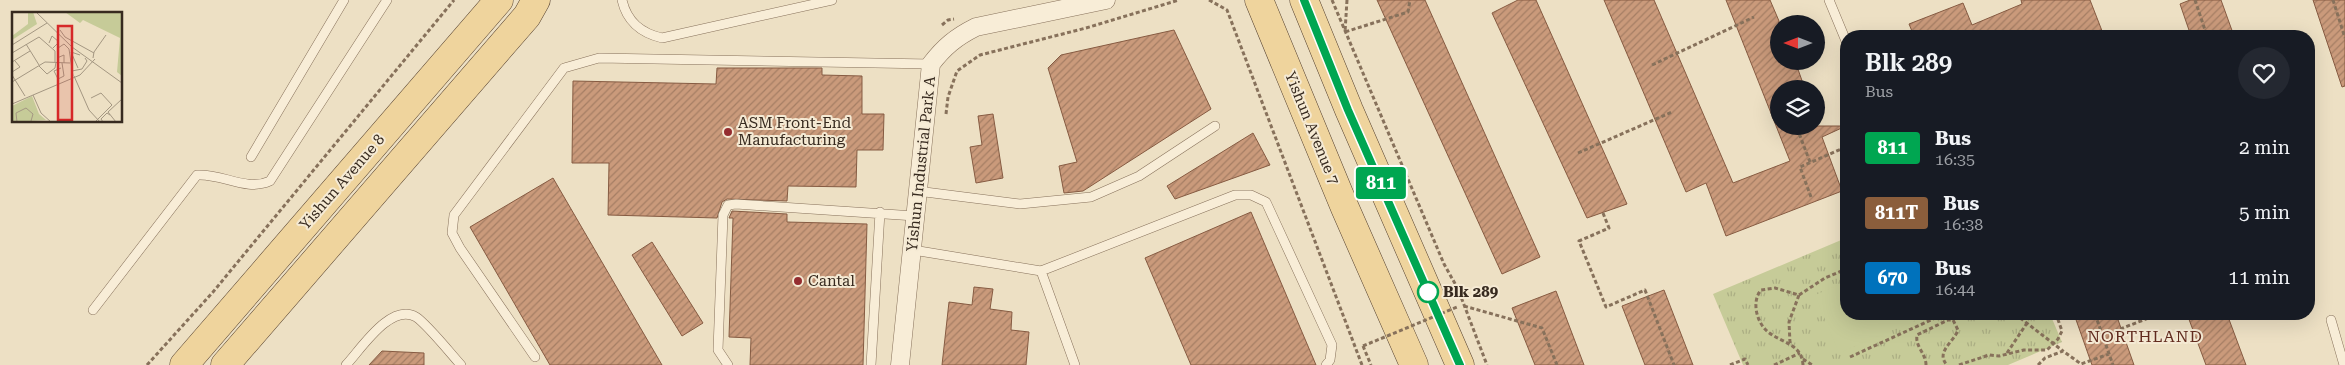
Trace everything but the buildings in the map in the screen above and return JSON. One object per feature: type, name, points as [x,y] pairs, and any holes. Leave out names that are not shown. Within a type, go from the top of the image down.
[{"type":"main road","name":"Yishun Avenue 8","points":[[184,365],[499,0]]},
{"type":"main road","name":"Yishun Avenue 8","points":[[226,365],[527,16],[536,0]]},
{"type":"main road","name":"Yishun Avenue 7","points":[[1259,0],[1345,208],[1414,365]]},
{"type":"main road","points":[[1304,0],[1348,110],[1460,365]]},
{"type":"main road","points":[[1312,128],[1348,110]]},
{"type":"street","name":"Yishun Industrial Park A","points":[[900,365],[913,250],[930,64],[945,46],[958,36],[976,28],[1106,0]]},
{"type":"lane","points":[[251,157],[344,0]]},
{"type":"lane","points":[[93,310],[197,175],[207,174],[252,185],[270,181],[387,0]]},
{"type":"lane","points":[[622,0],[627,15],[636,26],[648,34],[662,38],[832,0]]},
{"type":"lane","points":[[1829,0],[1841,30]]},
{"type":"lane","points":[[534,357],[460,248],[452,234],[453,224],[454,215],[564,68],[599,58],[930,64]]},
{"type":"lane","points":[[918,191],[1020,204],[1092,197],[1139,176],[1215,126]]},
{"type":"lane","points":[[913,250],[1041,271],[1235,195],[1252,195],[1266,202],[1332,345],[1330,360],[1326,365]]},
{"type":"lane","points":[[728,365],[718,350],[723,214],[728,205],[880,212],[915,216]]},
{"type":"lane","points":[[871,365],[880,212]]},
{"type":"lane","points":[[1041,271],[1075,365]]},
{"type":"lane","points":[[346,365],[388,318],[402,313],[416,317],[461,365]]},
{"type":"lane","points":[[2331,320],[2344,365]]},
{"type":"path","points":[[147,365],[213,292],[454,0]]},
{"type":"path","points":[[945,116],[948,97],[957,71],[980,55],[1086,28],[1179,0]]},
{"type":"path","points":[[1210,0],[1226,10],[1362,365]]},
{"type":"path","points":[[1332,0],[1444,264],[1464,306],[1487,365]]},
{"type":"path","points":[[1346,32],[1347,0]]},
{"type":"path","points":[[1346,32],[1408,12],[1410,0]]},
{"type":"path","points":[[2195,0],[2206,30]]},
{"type":"path","points":[[2333,0],[2345,38]]},
{"type":"path","points":[[1652,65],[1754,17]]},
{"type":"path","points":[[1578,153],[1672,112]]},
{"type":"path","points":[[1800,135],[1810,162]]},
{"type":"path","points":[[1811,197],[1800,167],[1840,150]]},
{"type":"path","points":[[1603,213],[1609,228],[1579,242],[1606,307],[1645,290],[1674,365]]},
{"type":"path","points":[[1790,344],[1789,322],[1799,295],[1825,278],[1840,272]]},
{"type":"path","points":[[1799,295],[1768,288],[1761,290],[1756,299],[1758,315],[1763,326],[1768,332],[1790,344],[1800,353],[1803,365]]},
{"type":"path","points":[[1464,306],[1542,328],[1557,365]]},
{"type":"path","points":[[1371,365],[1363,346],[1457,307]]},
{"type":"path","points":[[1850,357],[1930,320]]},
{"type":"path","points":[[1939,324],[1941,320]]},
{"type":"path","points":[[1926,365],[1925,354],[1918,344],[1917,335],[1948,320],[1953,320],[1958,330],[1943,352],[1944,362],[1947,365]]},
{"type":"path","points":[[2023,320],[2081,364],[2109,354]]},
{"type":"path","points":[[1959,365],[1980,357],[2024,350],[2047,350],[2054,344],[2062,331],[2058,320]]},
{"type":"path","points":[[2097,320],[2113,365]]},
{"type":"path","points":[[2102,336],[2143,320]]},
{"type":"path","points":[[2007,354],[2027,323]]},
{"type":"path","points":[[2038,365],[2045,358],[2063,351]]},
{"type":"path","points":[[1774,365],[1800,353]]},
{"type":"path","points":[[1730,365],[1746,359],[1748,365]]},
{"type":"path","points":[[1803,359],[1812,365]]},
{"type":"green space","points":[[1840,241],[1840,320],[2053,320],[2062,342],[2008,365],[1743,365],[1713,294]]},
{"type":"green space","points":[[1840,285],[1840,320],[1916,320],[1839,353],[1815,295]]},
{"type":"bus line","name":"811","points":[[1304,0],[1348,110],[1460,365]]},
{"type":"place","name":"ASM Front-End Manufacturing","points":[[728,132]]},
{"type":"place","name":"Cantal","points":[[798,281]]},
{"type":"place","name":"Blk 289","points":[[1428,292]]},
{"type":"district","name":"NORTHLAND","points":[[2145,336]]}]
